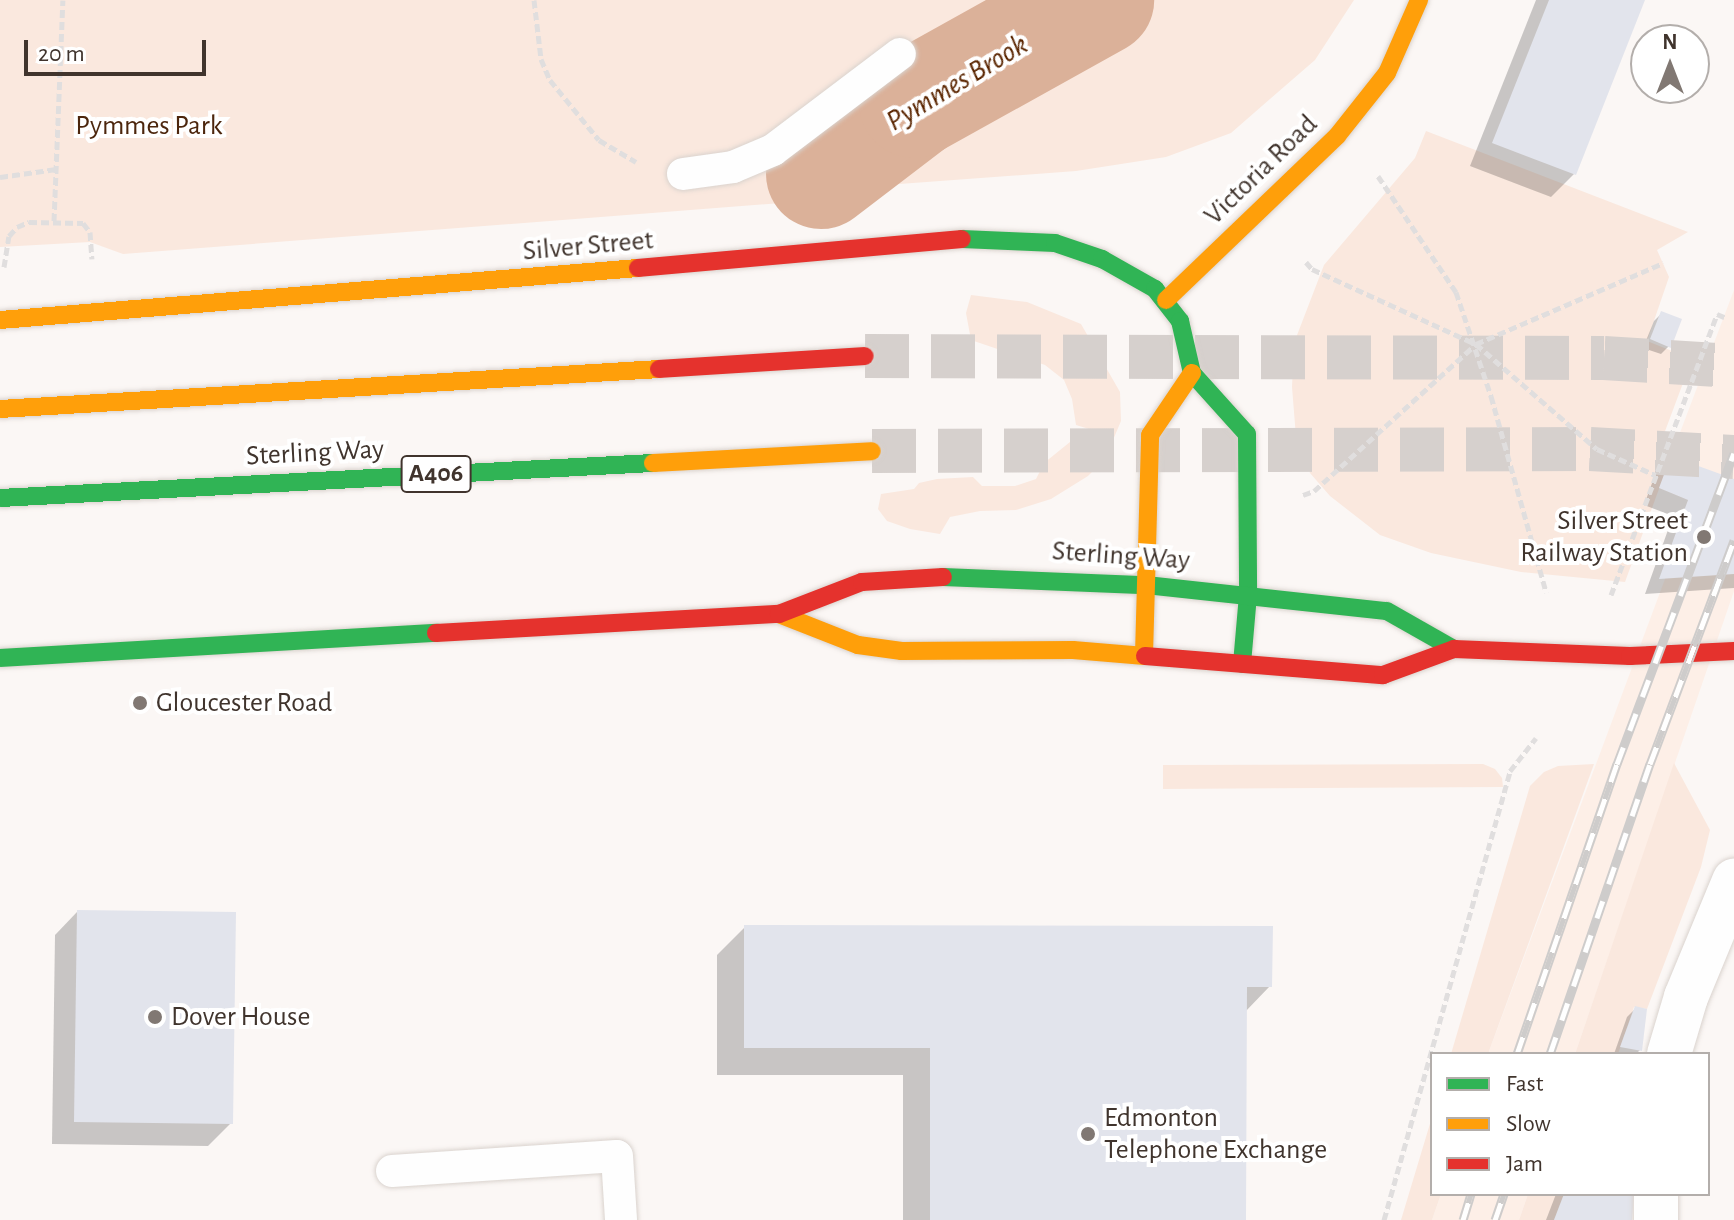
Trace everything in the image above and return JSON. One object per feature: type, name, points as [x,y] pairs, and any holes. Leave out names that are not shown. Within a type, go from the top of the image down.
[{"type":"main road","name":"Victoria Road","points":[[1166,300],[1337,136],[1387,73],[1419,0]]},
{"type":"main road","name":"Silver Street","points":[[0,320],[105,314],[966,239],[1055,243],[1113,265],[1155,289],[1166,300]]},
{"type":"main road","points":[[1166,300],[1180,321],[1192,373],[1247,434],[1248,595],[1242,664]]},
{"type":"main road","points":[[0,409],[865,356]]},
{"type":"main road","points":[[1144,655],[1150,435],[1192,373]]},
{"type":"main road","name":"Sterling Way","points":[[0,498],[872,451]]},
{"type":"main road","name":"Sterling Way","points":[[0,658],[779,614],[862,582],[966,575],[1146,585],[1387,611],[1454,649]]},
{"type":"main road","name":"Sterling Way","points":[[779,614],[858,645],[902,651],[984,648],[1144,655],[1383,675],[1454,649],[1630,656],[1734,651]]},
{"type":"street","points":[[1670,1052],[1686,997],[1734,881]]},
{"type":"street","points":[[1656,1196],[1656,1220]]},
{"type":"lane","points":[[683,174],[709,173],[763,156],[900,54]]},
{"type":"lane","points":[[392,1171],[617,1156],[621,1220]]},
{"type":"path","points":[[54,221],[63,0]]},
{"type":"path","points":[[534,0],[541,59],[550,80],[581,121],[599,140],[622,155],[648,168],[683,174]]},
{"type":"path","points":[[0,177],[56,169]]},
{"type":"path","points":[[1378,176],[1456,292],[1476,344],[1546,592]]},
{"type":"path","points":[[3,276],[5,245],[17,227],[29,222],[83,223],[90,232],[91,242]]},
{"type":"path","points":[[1306,262],[1312,269],[1476,344],[1597,449],[1655,475]]},
{"type":"path","points":[[1302,496],[1314,491],[1476,344],[1663,263]]},
{"type":"path","points":[[1611,595],[1717,314],[1724,317]]},
{"type":"path","points":[[1431,1052],[1510,771],[1536,738]]},
{"type":"path","points":[[1384,1220],[1430,1056]]},
{"type":"shaded area","points":[[1734,290],[1734,591],[1576,1052],[1489,1052],[1665,579],[1688,500],[1659,488]]},
{"type":"shaded area","points":[[1440,1196],[1527,1196],[1519,1220],[1432,1220]]},
{"type":"green space","name":"Pymmes Park","points":[[0,0],[1354,0],[1315,60],[1231,133],[1166,157],[1076,171],[886,185],[807,201],[123,254],[90,242],[0,247]]},
{"type":"green space","points":[[1426,131],[1688,232],[1657,250],[1669,277],[1647,341],[1692,359],[1658,450],[1671,456],[1625,582],[1521,572],[1431,553],[1380,535],[1330,496],[1310,473],[1296,437],[1292,387],[1294,343],[1324,265],[1415,158]]},
{"type":"green space","points":[[971,295],[1027,302],[1081,324],[1120,392],[1121,421],[1105,459],[1088,476],[1051,499],[1016,510],[980,511],[950,517],[940,534],[910,529],[887,521],[878,509],[881,494],[914,489],[919,483],[937,479],[973,477],[982,486],[1015,486],[1036,479],[1044,463],[1070,442],[1089,441],[1089,429],[1076,425],[1072,399],[1064,380],[1045,365],[971,340],[966,313]]},
{"type":"green space","points":[[1674,763],[1710,830],[1701,867],[1647,1009],[1634,1007],[1619,1052],[1576,1052]]},
{"type":"green space","points":[[1483,764],[1495,769],[1502,778],[1503,787],[1163,789],[1163,765]]},
{"type":"green space","points":[[1594,764],[1489,1052],[1452,1052],[1530,786],[1544,772],[1558,766]]},
{"type":"green space","points":[[1430,1124],[1430,1196],[1440,1196],[1432,1220],[1401,1220]]},
{"type":"green space","points":[[1527,1196],[1563,1196],[1554,1220],[1519,1220]]},
{"type":"building","points":[[1549,0],[1645,0],[1636,24],[1630,24],[1630,38],[1576,175],[1492,143]]},
{"type":"building","points":[[1661,311],[1682,319],[1671,348],[1650,339]]},
{"type":"building","name":"Silver Street Railway Station","points":[[1671,456],[1734,479],[1734,574],[1659,579],[1688,500],[1659,488]]},
{"type":"building","name":"Dover House","points":[[77,910],[236,912],[233,1124],[74,1122]]},
{"type":"building","name":"Edmonton Telephone Exchange","points":[[744,925],[1273,926],[1272,987],[1247,987],[1246,1220],[930,1220],[930,1048],[744,1048]]},
{"type":"building","points":[[1635,1006],[1647,1009],[1642,1051],[1620,1047]]},
{"type":"building","points":[[1563,1196],[1634,1196],[1632,1220],[1554,1220]]},
{"type":"waterway","name":"Pymmes Brook","points":[[821,174],[914,103],[1099,0]]},
{"type":"tunnel","points":[[865,356],[1604,358],[1734,366]]},
{"type":"tunnel","points":[[872,451],[1590,449],[1734,457]]},
{"type":"railway","points":[[1518,1052],[1617,764],[1734,453]]},
{"type":"railway","points":[[1551,1052],[1650,764],[1734,540]]},
{"type":"railway","points":[[1463,1220],[1470,1196]]},
{"type":"railway","points":[[1495,1220],[1503,1196]]},
{"type":"traffic: fast","points":[[962,239],[1055,243],[1102,259],[1155,289],[1180,321],[1192,373],[1247,434],[1248,595],[1242,664]]},
{"type":"traffic: fast","points":[[0,498],[653,463]]},
{"type":"traffic: fast","points":[[943,577],[1146,585],[1387,611],[1454,649]]},
{"type":"traffic: fast","points":[[0,658],[436,633]]},
{"type":"traffic: slow","points":[[1166,300],[1337,136],[1387,73],[1419,0]]},
{"type":"traffic: slow","points":[[0,320],[638,268]]},
{"type":"traffic: slow","points":[[0,409],[659,369]]},
{"type":"traffic: slow","points":[[1144,655],[1150,435],[1192,373]]},
{"type":"traffic: slow","points":[[653,463],[872,451]]},
{"type":"traffic: slow","points":[[779,614],[858,645],[902,651],[1073,650],[1145,656]]},
{"type":"traffic: jam","points":[[638,268],[962,239]]},
{"type":"traffic: jam","points":[[659,369],[865,356]]},
{"type":"traffic: jam","points":[[436,633],[779,614],[862,582],[943,577]]},
{"type":"traffic: jam","points":[[1145,656],[1383,675],[1454,649],[1630,656],[1734,651]]},
{"type":"place","name":"Silver Street Railway Station","points":[[1704,537]]},
{"type":"place","name":"Gloucester Road","points":[[140,703]]},
{"type":"place","name":"Dover House","points":[[155,1017]]},
{"type":"place","name":"Edmonton Telephone Exchange","points":[[1088,1134]]}]
